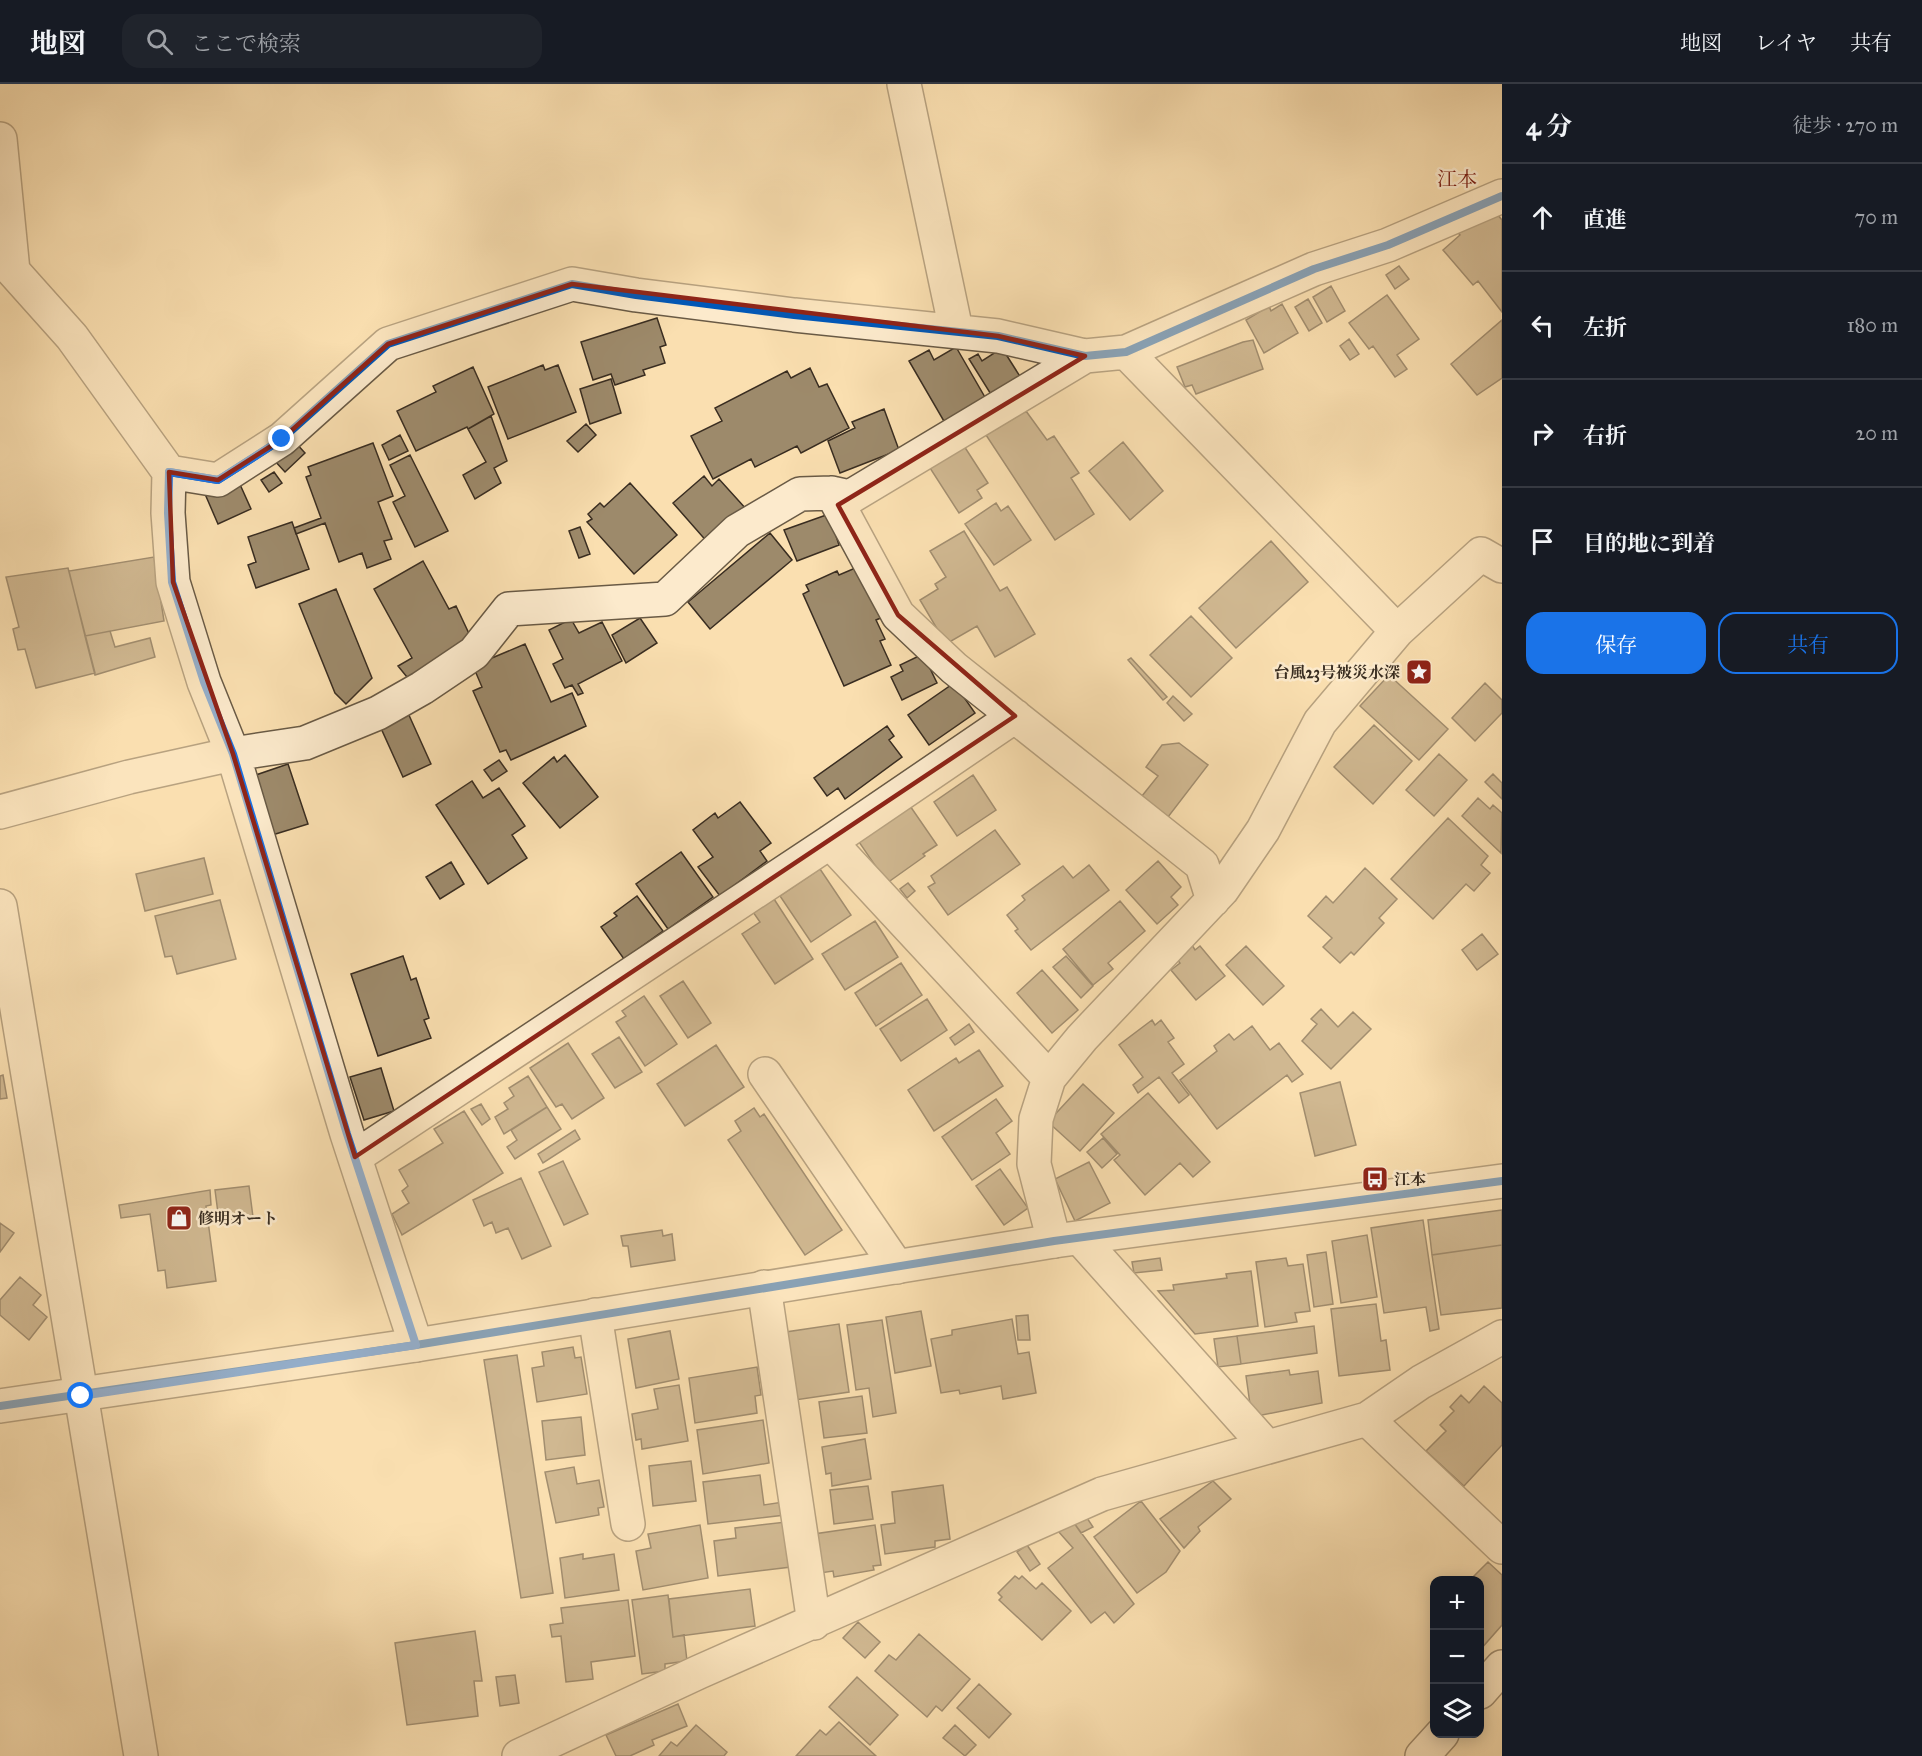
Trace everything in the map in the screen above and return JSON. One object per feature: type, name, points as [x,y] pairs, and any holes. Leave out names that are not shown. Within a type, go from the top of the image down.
[{"type":"street","points":[[904,84],[956,330]]},
{"type":"street","points":[[0,139],[6,272],[72,337],[169,472],[168,513],[172,582],[204,682],[233,754],[355,1157],[416,1345]]},
{"type":"street","points":[[169,472],[218,480],[282,439],[388,344],[572,284],[636,295],[794,315],[956,330],[1015,339],[1085,356],[1126,352],[1314,269],[1388,245],[1502,196]]},
{"type":"street","points":[[1126,352],[1397,631]]},
{"type":"street","points":[[0,812],[129,777],[233,754],[304,743],[378,713],[474,653],[509,609],[665,599],[737,531],[800,494],[832,493],[850,498],[1085,356]]},
{"type":"street","points":[[832,493],[898,615],[954,668],[1202,865],[1213,900]]},
{"type":"street","points":[[1267,1447],[1067,1239],[1034,1164],[1036,1119],[1049,1078],[1082,1038],[1213,900],[1263,830],[1320,722],[1397,631],[1481,554],[1502,566]]},
{"type":"street","points":[[355,1157],[830,843],[1015,716]]},
{"type":"street","points":[[830,843],[1049,1078]]},
{"type":"street","points":[[0,906],[141,1756]]},
{"type":"street","points":[[765,1074],[897,1267]]},
{"type":"street","points":[[0,1406],[81,1396],[416,1345],[1067,1239],[1502,1180]]},
{"type":"street","points":[[764,1287],[814,1623]]},
{"type":"street","points":[[595,1315],[628,1524]]},
{"type":"street","points":[[519,1756],[568,1748],[699,1672],[1102,1494],[1367,1419],[1421,1382],[1502,1337]]},
{"type":"street","points":[[1367,1419],[1502,1546]]},
{"type":"street","points":[[1484,1687],[1502,1667]]},
{"type":"street","points":[[1422,1756],[1438,1738]]},
{"type":"highlighted area","points":[[572,284],[998,336],[1085,356],[838,505],[898,615],[1015,716],[355,1157],[233,754],[173,582],[169,472],[218,480],[282,439],[388,344]]},
{"type":"building","points":[[1496,213],[1502,220],[1502,312],[1478,281],[1473,285],[1443,250],[1460,235],[1456,230]]},
{"type":"building","points":[[1399,266],[1409,279],[1395,289],[1386,275]]},
{"type":"building","points":[[1331,286],[1345,311],[1327,322],[1313,297]]},
{"type":"building","points":[[1387,295],[1419,339],[1397,355],[1407,369],[1395,377],[1373,346],[1369,349],[1349,323]]},
{"type":"building","points":[[1308,299],[1322,323],[1309,331],[1295,307]]},
{"type":"building","points":[[1282,304],[1298,333],[1264,353],[1246,320],[1269,306],[1271,311]]},
{"type":"building","points":[[657,318],[666,345],[660,347],[665,363],[643,370],[645,375],[615,385],[611,374],[593,380],[581,342]]},
{"type":"building","points":[[1502,320],[1502,378],[1477,395],[1451,364]]},
{"type":"building","points":[[1349,339],[1359,354],[1350,360],[1340,346]]},
{"type":"building","points":[[1253,340],[1263,369],[1196,394],[1192,385],[1185,387],[1177,367]]},
{"type":"building","points":[[956,347],[986,399],[945,423],[909,361],[929,350],[934,360]]},
{"type":"building","points":[[1002,348],[1021,378],[992,396],[969,359],[978,354],[982,361]]},
{"type":"building","points":[[543,365],[545,370],[558,365],[576,412],[508,439],[488,387]]},
{"type":"building","points":[[473,367],[494,414],[468,429],[467,427],[416,451],[397,411],[436,392],[433,386]]},
{"type":"building","points":[[810,368],[819,387],[827,384],[849,428],[801,453],[797,446],[755,467],[751,459],[713,479],[691,436],[722,421],[715,408],[787,371],[791,378]]},
{"type":"building","points":[[611,379],[621,413],[590,424],[580,389]]},
{"type":"building","points":[[884,409],[899,450],[840,473],[828,441],[855,428],[852,422]]},
{"type":"building","points":[[1026,411],[1047,440],[1054,436],[1079,473],[1071,478],[1094,514],[1055,540],[986,435]]},
{"type":"building","points":[[491,416],[507,461],[494,468],[501,483],[475,499],[463,475],[486,462],[468,429]]},
{"type":"building","points":[[586,424],[596,435],[578,452],[567,441]]},
{"type":"building","points":[[400,435],[408,451],[389,460],[382,445]]},
{"type":"building","points":[[294,441],[305,453],[285,472],[274,460]]},
{"type":"building","points":[[1123,442],[1163,491],[1130,520],[1089,471]]},
{"type":"building","points":[[373,443],[393,496],[378,502],[392,539],[384,541],[391,559],[367,568],[362,553],[339,562],[325,523],[296,534],[294,528],[321,518],[306,477],[311,475],[308,467]]},
{"type":"building","points":[[964,446],[988,483],[977,490],[982,498],[959,513],[930,468]]},
{"type":"building","points":[[410,455],[448,531],[415,547],[393,502],[405,496],[390,465]]},
{"type":"building","points":[[274,472],[282,483],[269,492],[261,480]]},
{"type":"building","points":[[704,476],[712,486],[719,479],[747,510],[709,544],[673,503]]},
{"type":"building","points":[[238,480],[251,509],[218,524],[205,494]]},
{"type":"building","points":[[630,483],[677,535],[634,574],[587,522],[592,519],[588,514],[600,503],[604,507]]},
{"type":"building","points":[[996,503],[1001,511],[1008,506],[1031,540],[994,565],[965,524]]},
{"type":"building","points":[[829,514],[839,545],[797,561],[784,530]]},
{"type":"building","points":[[292,522],[309,569],[256,588],[248,565],[256,562],[248,537]]},
{"type":"building","points":[[580,527],[590,554],[579,558],[569,531]]},
{"type":"building","points":[[964,531],[1000,591],[1007,587],[1035,634],[995,657],[977,626],[946,644],[920,600],[938,589],[935,584],[946,577],[930,551]]},
{"type":"building","points":[[770,533],[792,560],[710,629],[688,602]]},
{"type":"building","points":[[1271,541],[1308,582],[1236,648],[1199,608]]},
{"type":"building","points":[[154,557],[164,621],[85,636],[69,571]]},
{"type":"building","points":[[423,561],[449,609],[456,606],[472,640],[411,682],[398,666],[412,658],[374,589]]},
{"type":"building","points":[[860,566],[883,617],[876,620],[885,639],[880,641],[891,665],[844,686],[803,594],[809,591],[806,585],[837,571],[839,575]]},
{"type":"building","points":[[68,568],[95,673],[36,688],[25,649],[18,650],[13,629],[19,627],[6,577]]},
{"type":"building","points":[[336,589],[372,678],[346,704],[335,693],[299,604]]},
{"type":"building","points":[[1191,616],[1232,658],[1191,697],[1150,655]]},
{"type":"building","points":[[640,618],[657,643],[626,663],[612,635]]},
{"type":"building","points":[[571,619],[579,633],[602,622],[622,661],[578,684],[583,693],[578,695],[572,685],[565,688],[553,664],[563,659],[549,630]]},
{"type":"building","points":[[110,631],[115,647],[150,638],[155,657],[95,675],[85,636]]},
{"type":"building","points":[[525,644],[551,702],[572,693],[586,726],[511,760],[506,750],[500,752],[473,691],[482,687],[473,666]]},
{"type":"building","points":[[923,654],[937,683],[902,700],[891,677],[903,671],[900,665]]},
{"type":"building","points":[[1131,658],[1167,697],[1163,700],[1128,660]]},
{"type":"building","points":[[1389,675],[1448,729],[1419,760],[1360,706]]},
{"type":"building","points":[[954,683],[975,713],[929,745],[908,715]]},
{"type":"building","points":[[1485,683],[1502,700],[1502,713],[1475,741],[1452,718]]},
{"type":"building","points":[[1173,696],[1192,714],[1184,721],[1167,703]]},
{"type":"building","points":[[408,713],[431,764],[403,777],[380,726]]},
{"type":"building","points":[[1374,725],[1412,761],[1373,804],[1334,767]]},
{"type":"building","points":[[887,726],[894,736],[889,740],[902,757],[845,799],[838,788],[827,796],[814,778]]},
{"type":"building","points":[[1179,743],[1208,765],[1168,817],[1142,796],[1158,776],[1146,767],[1162,745]]},
{"type":"building","points":[[1439,754],[1467,780],[1434,816],[1406,790]]},
{"type":"building","points":[[565,755],[598,797],[560,828],[523,783],[554,757],[557,762]]},
{"type":"building","points":[[499,760],[507,771],[492,781],[484,770]]},
{"type":"building","points":[[288,764],[308,824],[269,836],[250,777]]},
{"type":"building","points":[[1493,774],[1502,783],[1502,799],[1485,782]]},
{"type":"building","points":[[973,775],[996,810],[957,836],[934,802]]},
{"type":"building","points":[[472,781],[483,798],[499,788],[525,826],[512,835],[527,858],[488,884],[436,805]]},
{"type":"building","points":[[1478,798],[1490,809],[1493,805],[1502,813],[1501,853],[1462,816]]},
{"type":"building","points":[[740,802],[771,843],[760,851],[767,861],[720,896],[698,867],[713,857],[693,830],[715,813],[718,818]]},
{"type":"building","points":[[908,803],[937,845],[887,883],[859,842]]},
{"type":"building","points":[[1448,818],[1488,856],[1481,865],[1490,873],[1474,891],[1466,884],[1433,919],[1391,879]]},
{"type":"building","points":[[995,830],[1020,864],[948,915],[928,887],[935,883],[931,876]]},
{"type":"building","points":[[681,852],[713,897],[668,929],[636,884]]},
{"type":"building","points":[[204,858],[213,894],[145,911],[136,874]]},
{"type":"building","points":[[1158,861],[1181,887],[1171,897],[1178,905],[1157,924],[1126,890]]},
{"type":"building","points":[[451,862],[464,884],[440,899],[426,877]]},
{"type":"building","points":[[1089,865],[1109,890],[1031,950],[1015,931],[1018,929],[1007,915],[1025,900],[1022,896],[1063,866],[1073,878]]},
{"type":"building","points":[[1365,868],[1397,899],[1379,918],[1384,923],[1354,955],[1351,952],[1340,963],[1323,947],[1332,938],[1308,916],[1326,896],[1333,903]]},
{"type":"building","points":[[820,869],[851,915],[811,942],[780,896]]},
{"type":"building","points":[[908,883],[915,891],[907,898],[900,889]]},
{"type":"building","points":[[637,896],[663,931],[624,959],[601,927],[617,916],[614,913]]},
{"type":"building","points":[[774,899],[813,959],[775,984],[742,934],[760,922],[753,912]]},
{"type":"building","points":[[220,900],[236,959],[177,974],[172,956],[165,957],[155,916]]},
{"type":"building","points":[[1120,901],[1145,931],[1108,963],[1113,969],[1093,985],[1063,949]]},
{"type":"building","points":[[875,921],[898,957],[845,990],[822,954]]},
{"type":"building","points":[[1482,934],[1498,954],[1477,970],[1462,950]]},
{"type":"building","points":[[1192,945],[1195,950],[1200,946],[1225,976],[1196,1000],[1171,970],[1180,963],[1176,958]]},
{"type":"building","points":[[1246,946],[1284,986],[1263,1005],[1226,965]]},
{"type":"building","points":[[403,956],[411,980],[416,978],[429,1018],[424,1020],[431,1038],[378,1056],[351,974]]},
{"type":"building","points":[[1066,956],[1093,986],[1081,998],[1053,967]]},
{"type":"building","points":[[901,963],[922,995],[876,1026],[855,993]]},
{"type":"building","points":[[1042,970],[1078,1010],[1052,1033],[1017,993]]},
{"type":"building","points":[[683,981],[711,1023],[688,1038],[660,996]]},
{"type":"building","points":[[644,996],[677,1044],[645,1066],[616,1022],[626,1016],[622,1011]]},
{"type":"building","points":[[927,999],[947,1030],[901,1061],[880,1029]]},
{"type":"building","points":[[1321,1009],[1338,1027],[1353,1012],[1371,1029],[1331,1069],[1302,1041],[1317,1024],[1311,1019]]},
{"type":"building","points":[[1152,1020],[1155,1025],[1161,1020],[1174,1038],[1168,1042],[1184,1064],[1172,1073],[1189,1095],[1179,1103],[1159,1077],[1138,1093],[1133,1085],[1143,1077],[1119,1045]]},
{"type":"building","points":[[969,1024],[974,1032],[955,1045],[950,1038]]},
{"type":"building","points":[[1252,1026],[1270,1050],[1279,1043],[1303,1074],[1292,1082],[1287,1075],[1217,1129],[1180,1080],[1217,1051],[1214,1046],[1229,1034],[1234,1040]]},
{"type":"building","points":[[619,1037],[642,1072],[615,1088],[592,1054]]},
{"type":"building","points":[[568,1043],[604,1098],[572,1119],[562,1104],[556,1107],[530,1068]]},
{"type":"building","points":[[716,1045],[744,1087],[685,1126],[657,1084]]},
{"type":"building","points":[[979,1050],[1003,1086],[934,1131],[908,1090],[956,1058],[959,1063]]},
{"type":"building","points":[[381,1068],[394,1111],[364,1120],[350,1077]]},
{"type":"building","points":[[3,1075],[7,1098],[0,1099],[0,1076]]},
{"type":"building","points":[[528,1076],[547,1107],[504,1134],[495,1117],[508,1109],[504,1103],[514,1096],[509,1088]]},
{"type":"building","points":[[1340,1082],[1356,1145],[1315,1156],[1300,1093]]},
{"type":"building","points":[[1083,1084],[1114,1113],[1080,1151],[1048,1122]]},
{"type":"building","points":[[1148,1093],[1210,1162],[1193,1177],[1180,1163],[1145,1195],[1114,1160],[1120,1155],[1101,1134]]},
{"type":"building","points":[[996,1099],[1012,1121],[996,1133],[1010,1154],[972,1180],[942,1137]]},
{"type":"building","points":[[481,1104],[490,1119],[482,1125],[471,1109]]},
{"type":"building","points":[[547,1107],[561,1129],[515,1159],[507,1147],[517,1140],[511,1130]]},
{"type":"building","points":[[754,1108],[760,1117],[764,1114],[842,1230],[805,1255],[728,1140],[741,1131],[735,1121]]},
{"type":"building","points":[[464,1111],[503,1173],[402,1235],[392,1214],[409,1203],[402,1191],[408,1186],[399,1170],[443,1143],[434,1129]]},
{"type":"building","points":[[575,1130],[580,1139],[543,1163],[538,1154]]},
{"type":"building","points":[[1103,1138],[1117,1154],[1102,1168],[1087,1152]]},
{"type":"building","points":[[563,1161],[588,1214],[564,1225],[539,1172]]},
{"type":"building","points":[[1089,1162],[1110,1203],[1075,1221],[1055,1179]]},
{"type":"building","points":[[1000,1169],[1028,1208],[1004,1225],[976,1186]]},
{"type":"building","points":[[521,1178],[551,1246],[522,1259],[508,1228],[496,1233],[492,1222],[484,1226],[473,1200]]},
{"type":"building","points":[[249,1186],[253,1217],[219,1221],[215,1190]]},
{"type":"building","points":[[210,1190],[211,1205],[206,1206],[216,1281],[167,1288],[165,1270],[158,1271],[150,1214],[121,1218],[119,1205]]},
{"type":"building","points":[[1502,1210],[1502,1245],[1432,1255],[1428,1220]]},
{"type":"building","points":[[1423,1220],[1439,1329],[1430,1331],[1426,1307],[1384,1313],[1371,1228]]},
{"type":"building","points":[[0,1223],[14,1233],[0,1252]]},
{"type":"building","points":[[662,1230],[663,1236],[672,1234],[675,1260],[631,1267],[628,1246],[623,1246],[621,1236]]},
{"type":"building","points":[[1367,1235],[1377,1297],[1341,1303],[1332,1241]]},
{"type":"building","points":[[1502,1245],[1502,1308],[1441,1315],[1432,1255]]},
{"type":"building","points":[[1326,1252],[1333,1304],[1314,1307],[1307,1255]]},
{"type":"building","points":[[1160,1258],[1162,1270],[1134,1273],[1132,1262]]},
{"type":"building","points":[[1286,1258],[1288,1266],[1303,1264],[1310,1311],[1295,1313],[1297,1322],[1265,1327],[1256,1262]]},
{"type":"building","points":[[1251,1271],[1258,1326],[1195,1334],[1158,1291],[1174,1290],[1173,1285],[1227,1278],[1226,1274]]},
{"type":"building","points":[[20,1277],[41,1295],[33,1305],[47,1317],[29,1340],[0,1315],[0,1300]]},
{"type":"building","points":[[1376,1304],[1381,1341],[1386,1340],[1390,1370],[1339,1376],[1331,1309]]},
{"type":"building","points":[[921,1311],[931,1366],[895,1373],[886,1317]]},
{"type":"building","points":[[1028,1315],[1030,1340],[1018,1340],[1016,1316]]},
{"type":"building","points":[[1012,1319],[1018,1354],[1029,1352],[1036,1393],[1003,1399],[1001,1386],[960,1394],[959,1390],[941,1393],[931,1339],[952,1335],[952,1330]]},
{"type":"building","points":[[882,1320],[896,1413],[873,1417],[869,1388],[856,1390],[847,1325]]},
{"type":"building","points":[[839,1324],[849,1392],[795,1400],[786,1332]]},
{"type":"building","points":[[1314,1326],[1317,1353],[1241,1364],[1237,1336]]},
{"type":"building","points":[[670,1331],[679,1379],[636,1388],[628,1339]]},
{"type":"building","points":[[1237,1336],[1241,1364],[1218,1367],[1214,1339]]},
{"type":"building","points":[[573,1347],[575,1358],[581,1357],[587,1394],[537,1402],[532,1368],[544,1366],[542,1352]]},
{"type":"building","points":[[517,1355],[553,1593],[521,1598],[484,1360]]},
{"type":"building","points":[[757,1367],[761,1395],[755,1396],[757,1413],[695,1423],[689,1378]]},
{"type":"building","points":[[1289,1370],[1290,1375],[1318,1371],[1322,1403],[1257,1416],[1251,1411],[1246,1376]]},
{"type":"building","points":[[679,1385],[688,1441],[642,1449],[641,1439],[636,1440],[632,1414],[658,1409],[654,1389]]},
{"type":"building","points":[[1484,1386],[1502,1403],[1502,1445],[1464,1486],[1426,1451],[1446,1431],[1440,1425],[1454,1411],[1450,1407],[1461,1395],[1469,1403]]},
{"type":"building","points":[[862,1396],[867,1433],[824,1438],[819,1402]]},
{"type":"building","points":[[581,1417],[585,1455],[546,1460],[542,1421]]},
{"type":"building","points":[[763,1420],[769,1463],[703,1474],[697,1430]]},
{"type":"building","points":[[865,1439],[871,1479],[832,1486],[831,1473],[826,1474],[822,1447]]},
{"type":"building","points":[[691,1461],[696,1501],[653,1506],[649,1466]]},
{"type":"building","points":[[574,1467],[577,1484],[599,1480],[604,1507],[598,1508],[599,1515],[556,1523],[545,1472]]},
{"type":"building","points":[[760,1475],[764,1505],[783,1502],[785,1515],[708,1524],[703,1482]]},
{"type":"building","points":[[1213,1481],[1231,1499],[1198,1527],[1200,1531],[1184,1548],[1160,1519]]},
{"type":"building","points":[[943,1485],[950,1539],[935,1541],[935,1547],[885,1554],[881,1525],[895,1523],[892,1492]]},
{"type":"building","points":[[868,1486],[873,1519],[834,1524],[830,1490]]},
{"type":"building","points":[[1141,1501],[1180,1551],[1166,1572],[1137,1593],[1094,1537]]},
{"type":"building","points":[[1087,1518],[1093,1527],[1081,1533],[1074,1523]]},
{"type":"building","points":[[786,1522],[791,1567],[718,1576],[714,1541],[736,1538],[735,1528]]},
{"type":"building","points":[[1074,1523],[1134,1604],[1114,1623],[1105,1612],[1091,1623],[1048,1568],[1073,1548],[1058,1531]]},
{"type":"building","points":[[700,1525],[708,1578],[643,1590],[636,1551],[651,1548],[648,1534]]},
{"type":"building","points":[[875,1525],[881,1565],[873,1566],[874,1570],[834,1577],[833,1571],[820,1573],[814,1534]]},
{"type":"building","points":[[1027,1545],[1040,1564],[1030,1571],[1017,1552]]},
{"type":"building","points":[[583,1554],[583,1559],[614,1554],[619,1590],[565,1598],[560,1558]]},
{"type":"building","points":[[1488,1562],[1502,1575],[1502,1625],[1484,1645],[1484,1576],[1474,1576]]},
{"type":"building","points":[[1015,1576],[1019,1579],[1022,1576],[1036,1589],[1042,1583],[1071,1611],[1042,1640],[999,1600],[1002,1597],[998,1593]]},
{"type":"building","points":[[750,1589],[755,1626],[673,1637],[669,1599]]},
{"type":"building","points":[[668,1595],[673,1637],[684,1635],[687,1661],[665,1664],[665,1671],[642,1674],[632,1600]]},
{"type":"building","points":[[628,1600],[635,1656],[591,1662],[593,1679],[566,1682],[561,1636],[552,1637],[550,1625],[563,1623],[561,1608]]},
{"type":"building","points":[[858,1622],[880,1642],[865,1658],[843,1638]]},
{"type":"building","points":[[475,1631],[482,1681],[474,1681],[478,1716],[407,1725],[395,1643]]},
{"type":"building","points":[[919,1634],[970,1679],[942,1711],[936,1706],[927,1717],[875,1671],[889,1655],[896,1660]]},
{"type":"building","points":[[515,1675],[519,1703],[500,1706],[496,1677]]},
{"type":"building","points":[[857,1677],[898,1715],[870,1745],[829,1707]]},
{"type":"building","points":[[979,1684],[1011,1714],[989,1738],[957,1708]]},
{"type":"building","points":[[678,1704],[687,1726],[652,1740],[654,1745],[630,1756],[616,1756],[606,1735]]},
{"type":"building","points":[[839,1722],[876,1756],[796,1756],[820,1730],[826,1735]]},
{"type":"building","points":[[696,1725],[727,1752],[724,1756],[659,1756],[671,1742],[677,1746]]},
{"type":"building","points":[[955,1725],[976,1745],[965,1756],[943,1738]]},
{"type":"cycle path","points":[[169,472],[218,480],[282,439],[388,344],[572,284],[636,295],[794,315],[998,336],[1085,356],[1126,352],[1314,269],[1388,245],[1502,196]]},
{"type":"cycle path","points":[[0,1406],[416,1345],[1054,1241],[1502,1181]]},
{"type":"place","name":"台風23号被災水深","points":[[1419,672]]},
{"type":"place","name":"江本","points":[[1375,1179]]},
{"type":"place","name":"修明オート","points":[[179,1218]]},
{"type":"district","name":"江本","points":[[1457,179]]},
{"type":"route","points":[[81,1396],[416,1345],[347,1134],[233,754],[204,682],[172,582],[168,513],[169,472],[218,480],[282,439]]}]
